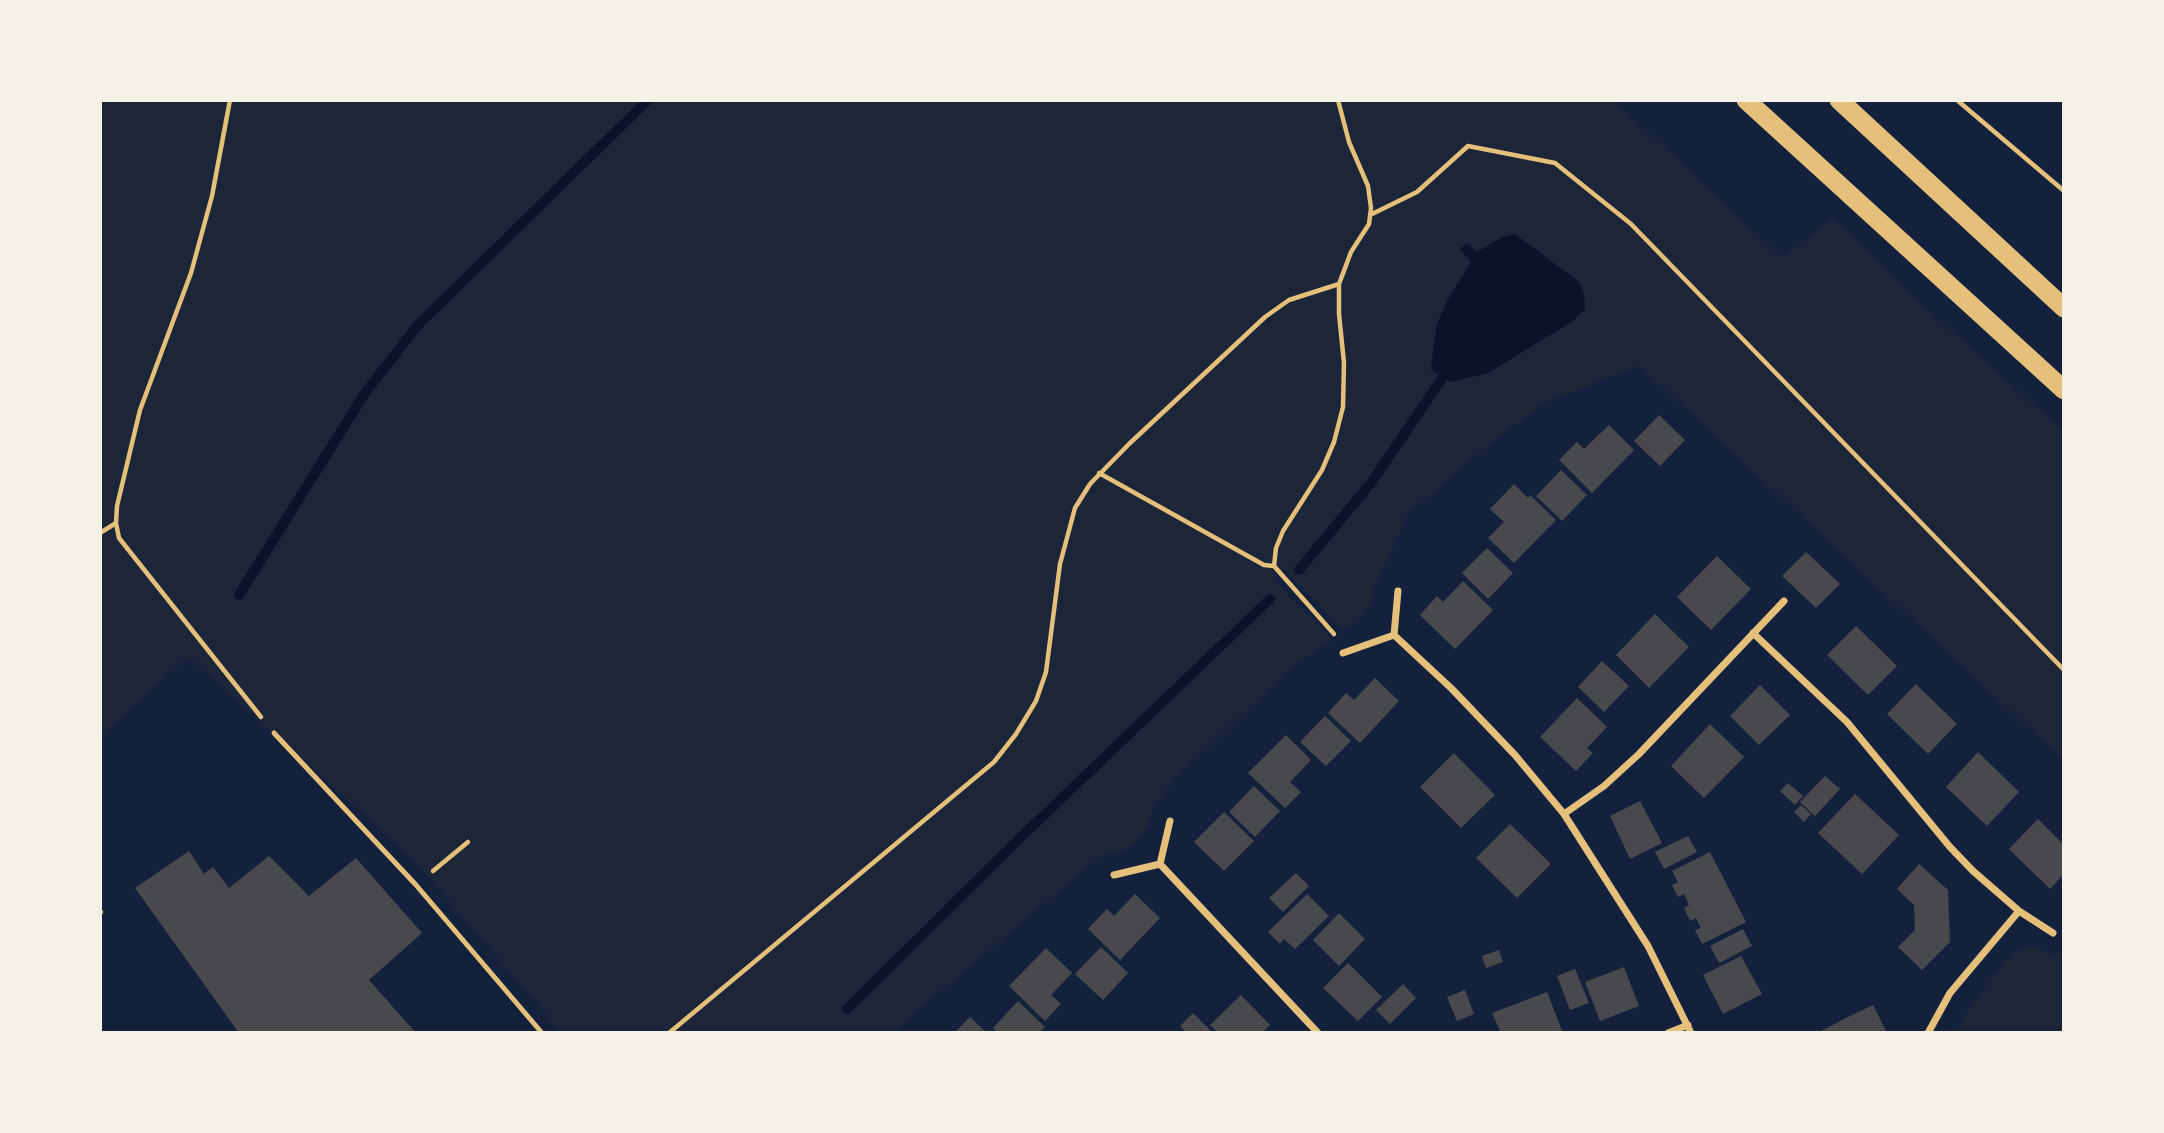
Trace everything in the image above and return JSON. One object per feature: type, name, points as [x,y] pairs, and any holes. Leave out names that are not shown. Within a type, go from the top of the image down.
[{"type":"highway","points":[[1746,100],[2064,390]]},
{"type":"highway","points":[[1839,100],[2064,308]]},
{"type":"street","points":[[1394,635],[1398,591]]},
{"type":"street","points":[[1563,814],[1604,786],[1639,754],[1784,601]]},
{"type":"street","points":[[1753,633],[1847,722],[1973,871],[2019,911],[2053,933]]},
{"type":"street","points":[[1343,653],[1394,635]]},
{"type":"street","points":[[1394,635],[1452,689],[1515,755],[1563,814],[1648,946],[1690,1029],[1668,1033]]},
{"type":"street","points":[[1160,864],[1170,821]]},
{"type":"street","points":[[1114,875],[1160,864]]},
{"type":"street","points":[[1160,864],[1315,1032]]},
{"type":"street","points":[[1928,1033],[1950,993],[2019,911]]},
{"type":"lane","points":[[274,733],[416,886],[542,1033]]},
{"type":"path","points":[[230,100],[212,196],[191,273],[140,410],[117,506],[116,523],[119,538],[274,733]]},
{"type":"path","points":[[1274,566],[1276,548],[1283,531],[1322,470],[1343,407],[1344,363],[1339,284],[1351,252],[1369,224],[1371,208],[1368,186],[1349,142],[1338,100]]},
{"type":"path","points":[[1957,100],[2064,191]]},
{"type":"path","points":[[1370,215],[1417,192],[1468,146],[1555,163],[1631,224],[2064,670]]},
{"type":"path","points":[[669,1033],[995,762],[1036,701],[1046,672],[1059,564],[1075,508],[1099,473],[1265,317],[1289,300],[1339,284]]},
{"type":"path","points":[[1099,473],[1264,565],[1274,566],[1335,634],[1343,653]]},
{"type":"path","points":[[100,533],[116,523]]},
{"type":"path","points":[[416,886],[468,842]]},
{"type":"shaded area","points":[[100,100],[1614,100],[1783,258],[1833,217],[1933,314],[2064,432],[2064,761],[1640,366],[1548,401],[1493,441],[1408,514],[1376,584],[1369,610],[1355,625],[1344,630],[1284,570],[1273,579],[1333,640],[1292,666],[1175,780],[1153,806],[1150,825],[1138,840],[1122,852],[1103,854],[891,1033],[562,1033],[410,856],[188,657],[100,737]]},
{"type":"shaded area","points":[[1515,234],[1578,281],[1584,293],[1585,309],[1573,321],[1488,373],[1451,382],[1431,370],[1436,326],[1447,301],[1471,262],[1460,249],[1467,243],[1477,252],[1502,237]]},
{"type":"shaded area","points":[[2031,945],[2053,955],[2057,950],[2064,958],[2064,1033],[1956,1033],[1972,1004],[2012,953]]},
{"type":"building","points":[[1659,415],[1685,440],[1660,466],[1634,441]]},
{"type":"building","points":[[1609,425],[1634,450],[1592,493],[1559,460],[1577,442],[1584,449]]},
{"type":"building","points":[[1561,470],[1587,495],[1562,521],[1536,496]]},
{"type":"building","points":[[1514,484],[1556,520],[1514,563],[1488,538],[1504,522],[1490,509]]},
{"type":"building","points":[[1487,548],[1513,573],[1488,599],[1462,573]]},
{"type":"building","points":[[1806,552],[1840,584],[1816,608],[1782,576]]},
{"type":"building","points":[[1717,556],[1751,589],[1711,630],[1677,597]]},
{"type":"building","points":[[1463,581],[1493,610],[1455,649],[1420,615],[1437,596],[1443,602]]},
{"type":"building","points":[[1655,614],[1689,647],[1649,688],[1616,655]]},
{"type":"building","points":[[1856,626],[1897,666],[1868,695],[1827,655]]},
{"type":"building","points":[[1602,661],[1629,686],[1604,712],[1578,687]]},
{"type":"building","points":[[1375,678],[1399,701],[1360,743],[1328,713],[1346,693],[1354,700]]},
{"type":"building","points":[[1916,684],[1957,724],[1928,754],[1887,714]]},
{"type":"building","points":[[1760,685],[1790,715],[1759,745],[1730,716]]},
{"type":"building","points":[[1577,698],[1607,727],[1587,748],[1593,753],[1576,771],[1540,737]]},
{"type":"building","points":[[1325,716],[1351,741],[1326,766],[1300,742]]},
{"type":"building","points":[[1710,724],[1744,757],[1704,798],[1671,766]]},
{"type":"building","points":[[1286,735],[1311,760],[1290,782],[1301,792],[1285,808],[1248,773]]},
{"type":"building","points":[[1978,752],[2019,792],[1987,826],[1946,787]]},
{"type":"building","points":[[1454,753],[1495,795],[1461,828],[1420,787]]},
{"type":"building","points":[[1825,776],[1840,789],[1815,816],[1800,802]]},
{"type":"building","points":[[1788,783],[1803,796],[1795,805],[1780,791]]},
{"type":"building","points":[[1254,786],[1280,811],[1255,837],[1229,812]]},
{"type":"building","points":[[1855,794],[1899,835],[1862,874],[1818,833]]},
{"type":"building","points":[[1640,801],[1662,843],[1630,859],[1610,816]]},
{"type":"building","points":[[1801,805],[1811,814],[1804,822],[1794,812]]},
{"type":"building","points":[[1224,812],[1254,841],[1224,871],[1194,842]]},
{"type":"building","points":[[2038,819],[2064,845],[2064,874],[2050,889],[2009,849]]},
{"type":"building","points":[[1510,824],[1551,864],[1517,898],[1476,858]]},
{"type":"building","points":[[1688,836],[1697,852],[1664,869],[1655,852]]},
{"type":"building","points":[[189,851],[204,874],[213,867],[229,888],[269,856],[309,896],[356,858],[422,933],[369,980],[416,1033],[239,1033],[135,888]]},
{"type":"building","points":[[1710,852],[1746,922],[1702,944],[1695,930],[1701,928],[1696,918],[1690,921],[1684,908],[1689,905],[1684,894],[1678,897],[1672,885],[1678,882],[1672,871]]},
{"type":"building","points":[[1919,864],[1948,890],[1950,942],[1922,970],[1898,947],[1915,930],[1914,905],[1897,889]]},
{"type":"building","points":[[1296,873],[1309,886],[1283,912],[1269,898]]},
{"type":"building","points":[[1135,894],[1160,918],[1120,960],[1088,929],[1107,909],[1114,916]]},
{"type":"building","points":[[1307,894],[1329,916],[1295,949],[1284,939],[1280,944],[1268,932]]},
{"type":"building","points":[[1339,913],[1365,939],[1339,966],[1313,940]]},
{"type":"building","points":[[1743,929],[1752,946],[1719,963],[1710,946]]},
{"type":"building","points":[[1101,947],[1128,973],[1103,1000],[1075,974]]},
{"type":"building","points":[[1046,948],[1072,973],[1051,995],[1061,1004],[1045,1021],[1009,986]]},
{"type":"building","points":[[1499,950],[1503,962],[1486,968],[1482,956]]},
{"type":"building","points":[[1741,956],[1762,994],[1723,1014],[1703,975]]},
{"type":"building","points":[[1348,963],[1382,997],[1358,1021],[1323,988]]},
{"type":"building","points":[[1624,967],[1639,1006],[1600,1021],[1585,982]]},
{"type":"building","points":[[1575,969],[1589,1003],[1570,1010],[1557,976]]},
{"type":"building","points":[[1403,984],[1416,998],[1390,1024],[1376,1010]]},
{"type":"building","points":[[1465,990],[1474,1014],[1457,1021],[1447,997]]},
{"type":"building","points":[[1547,992],[1563,1033],[1501,1033],[1492,1013]]},
{"type":"building","points":[[1241,995],[1270,1025],[1262,1033],[1218,1033],[1210,1025]]},
{"type":"building","points":[[1018,1001],[1045,1027],[1039,1033],[998,1033],[993,1028]]},
{"type":"building","points":[[1873,1005],[1887,1033],[1817,1033],[1848,1017]]},
{"type":"building","points":[[1193,1013],[1213,1033],[1187,1033],[1180,1026]]},
{"type":"building","points":[[970,1017],[986,1032],[988,1030],[991,1033],[954,1033]]},
{"type":"waterway","points":[[239,595],[365,393],[418,325],[648,100]]},
{"type":"waterway","points":[[1299,570],[1371,483],[1443,377]]},
{"type":"waterway","points":[[847,1009],[1017,841],[1270,599]]}]
